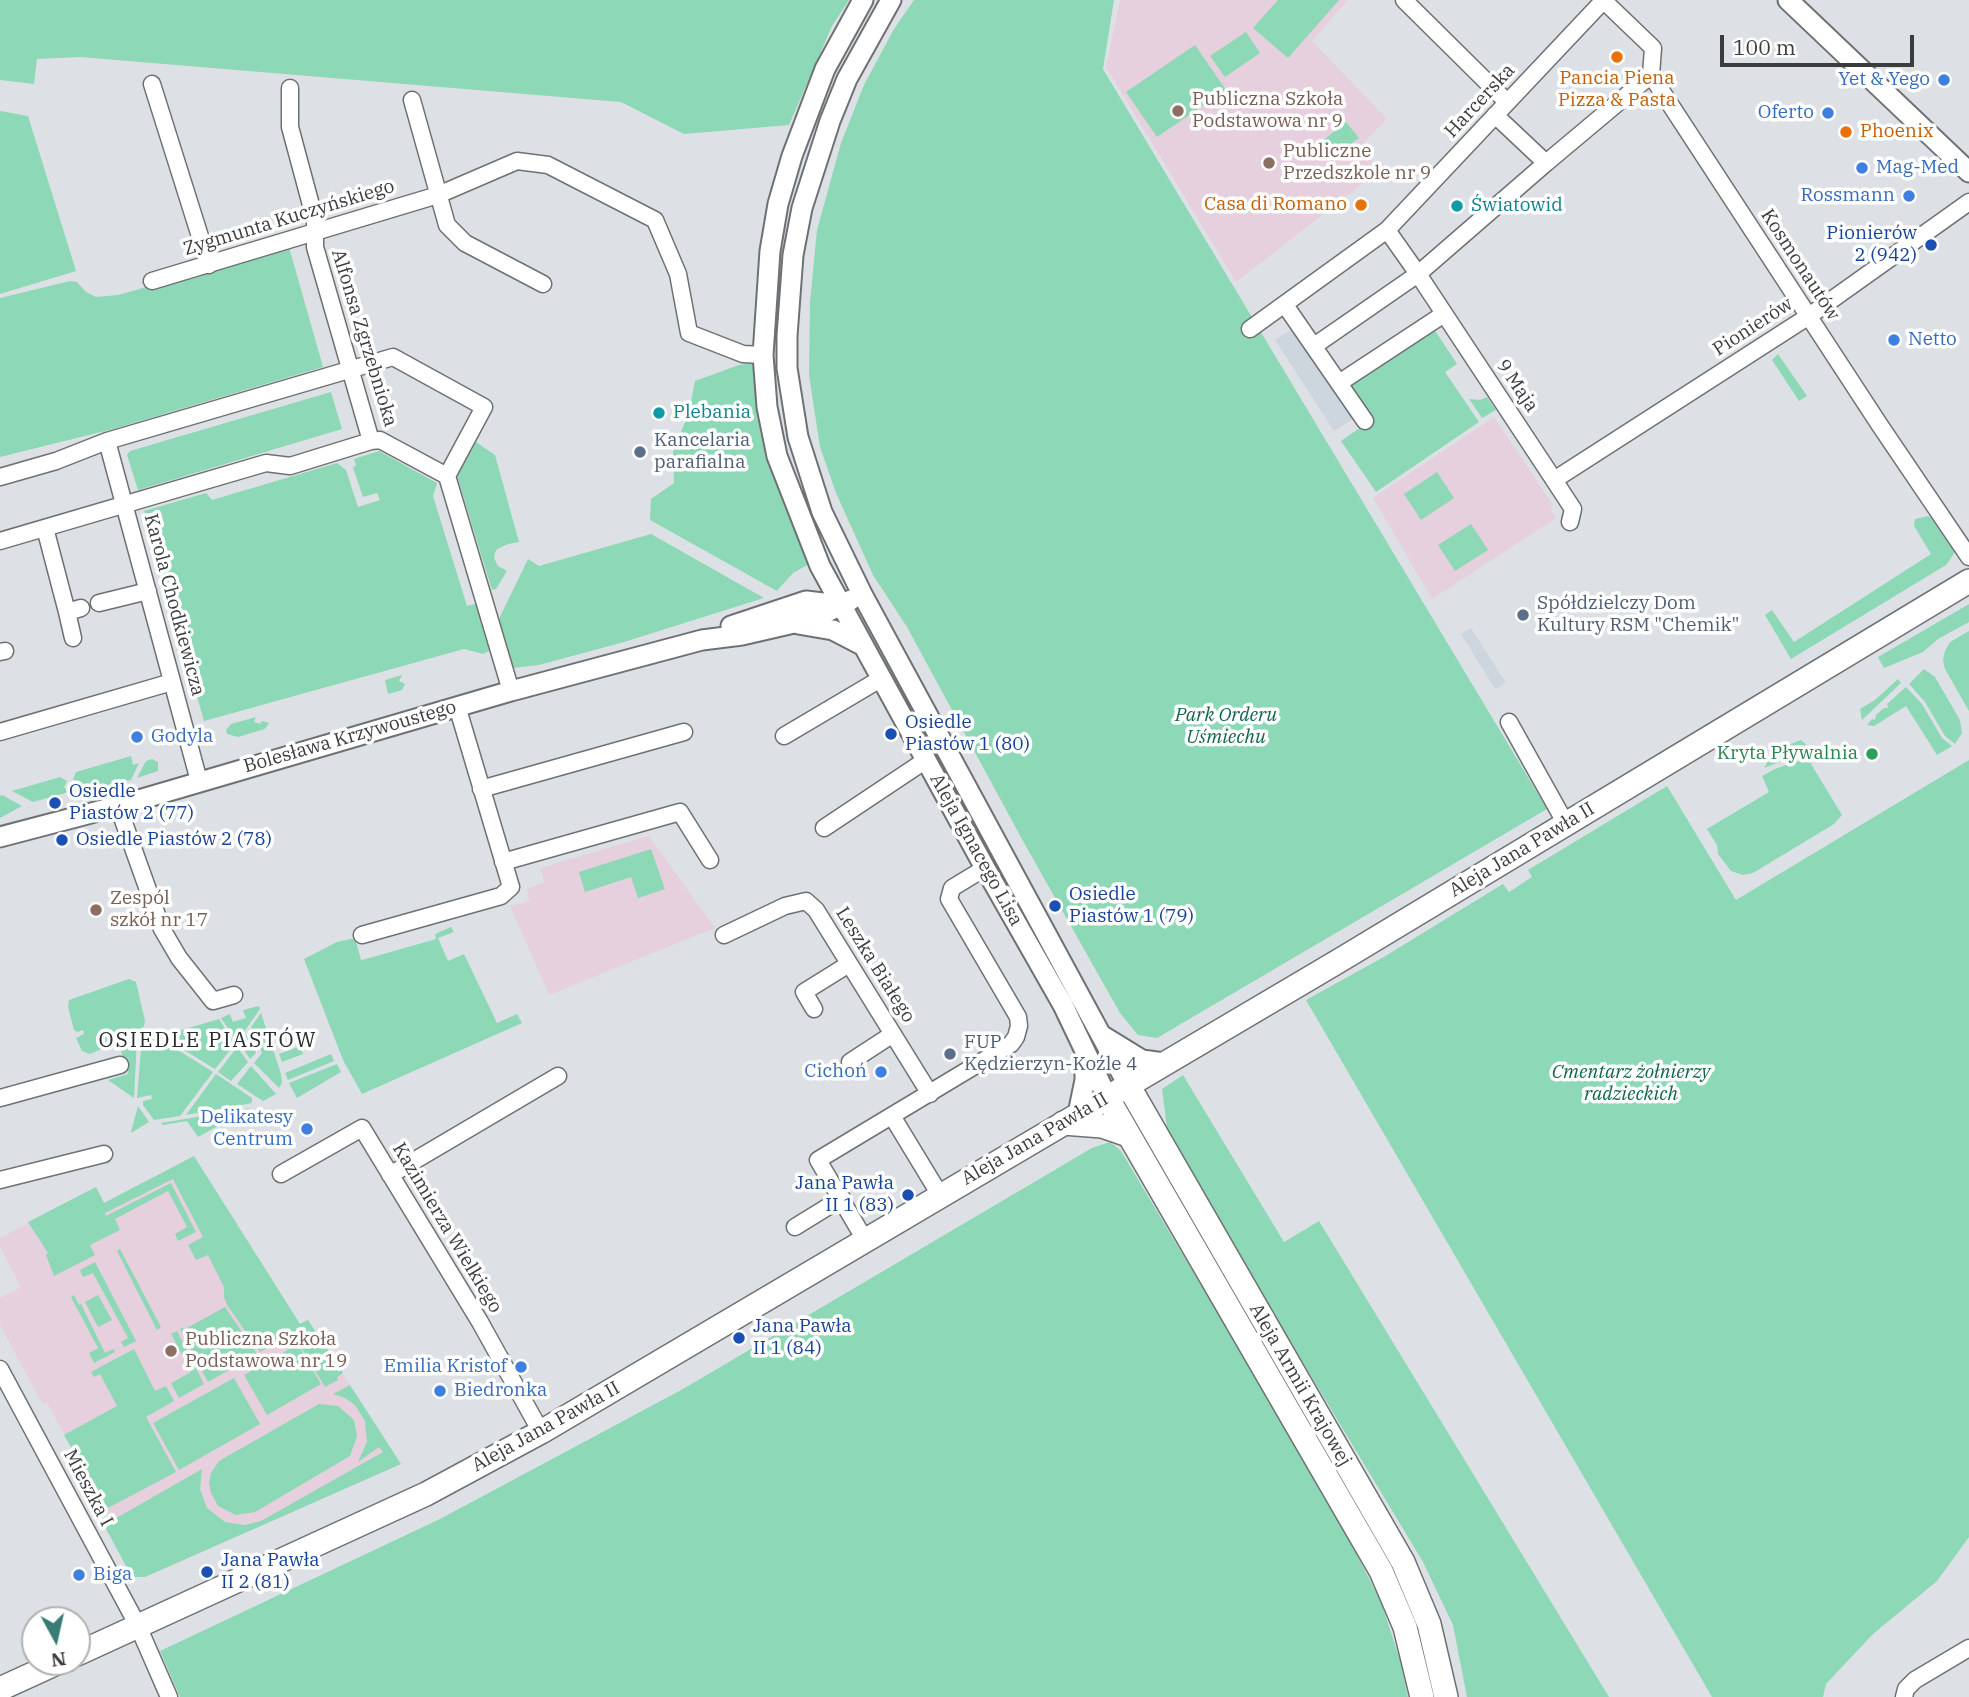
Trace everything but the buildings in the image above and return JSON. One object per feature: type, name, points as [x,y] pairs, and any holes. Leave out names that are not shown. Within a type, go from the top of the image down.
[{"type":"main road","name":"Aleja Jana Pawła II","points":[[91,1648],[426,1494],[541,1433],[1566,824],[1969,581]]},
{"type":"main road","points":[[1146,1120],[1149,1092],[1164,1063]]},
{"type":"main road","name":"Aleja Armii Krajowej","points":[[1128,1085],[1403,1562],[1429,1624],[1446,1697]]},
{"type":"main road","name":"Aleja Armii Krajowej","points":[[1107,1097],[1381,1571],[1405,1627],[1422,1697]]},
{"type":"main road","points":[[1071,1118],[1128,1135]]},
{"type":"main road","points":[[0,1689],[28,1676]]},
{"type":"street","name":"Aleja Ignacego Lisa","points":[[863,0],[825,69],[792,156],[778,204],[770,251],[764,355],[767,407],[777,456],[820,566],[1063,1005],[1107,1097]]},
{"type":"street","name":"Aleja Ignacego Lisa","points":[[891,0],[847,79],[826,132],[802,208],[788,302],[787,368],[798,437],[822,512],[862,594],[1128,1085]]},
{"type":"street","points":[[1404,0],[1507,102]]},
{"type":"street","name":"Harcerska","points":[[1250,329],[1387,230],[1604,0]]},
{"type":"street","name":"Kosmonautów","points":[[1604,0],[1653,48],[1651,75],[1878,424],[1969,557]]},
{"type":"street","points":[[1788,0],[1969,172]]},
{"type":"street","points":[[1314,346],[1419,274],[1651,75]]},
{"type":"street","points":[[152,85],[209,265]]},
{"type":"street","name":"Alfonsa Zgrzebnioka","points":[[290,88],[290,127],[315,220],[315,247],[370,441],[380,440],[447,476]]},
{"type":"street","points":[[412,100],[447,225],[465,243],[543,284]]},
{"type":"street","points":[[1495,115],[1546,163]]},
{"type":"street","name":"Zygmunta Kuczyńskiego","points":[[152,281],[438,195],[517,161],[548,165],[655,220],[678,274],[689,333],[743,354],[764,355]]},
{"type":"street","name":"Pionierów","points":[[1555,480],[1809,316],[1969,202]]},
{"type":"street","name":"9 Maja","points":[[1387,230],[1555,480],[1573,509],[1570,522]]},
{"type":"street","points":[[1285,304],[1365,421]]},
{"type":"street","points":[[1339,383],[1444,314]]},
{"type":"street","points":[[0,477],[56,461],[107,441],[393,357],[484,407],[447,476],[511,691]]},
{"type":"street","name":"Karola Chodkiewicza","points":[[107,441],[199,780]]},
{"type":"street","points":[[0,541],[266,463],[290,466],[370,441]]},
{"type":"street","points":[[45,528],[74,610],[73,638]]},
{"type":"street","points":[[806,601],[820,566]]},
{"type":"street","points":[[99,603],[148,591]]},
{"type":"street","points":[[841,606],[862,594]]},
{"type":"street","name":"Bolesława Krzywoustego","points":[[702,640],[729,627],[806,601],[841,606]]},
{"type":"street","name":"Bolesława Krzywoustego","points":[[0,837],[118,806],[199,780],[511,691],[702,640],[794,624],[841,606]]},
{"type":"street","name":"Bolesława Krzywoustego","points":[[794,624],[833,630],[863,646]]},
{"type":"street","points":[[785,736],[881,678]]},
{"type":"street","points":[[0,732],[172,682]]},
{"type":"street","points":[[362,935],[501,895],[511,887],[457,706]]},
{"type":"street","points":[[1509,722],[1566,824]]},
{"type":"street","points":[[481,789],[684,732]]},
{"type":"street","points":[[824,828],[926,760]]},
{"type":"street","points":[[118,806],[162,929],[179,958],[213,1001],[234,995]]},
{"type":"street","points":[[503,862],[680,811],[710,860]]},
{"type":"street","points":[[865,1240],[818,1160],[1011,1044],[1019,1026],[1018,1017],[949,899],[952,888],[985,868]]},
{"type":"street","name":"Leszka Białego","points":[[724,936],[785,906],[806,901],[816,910],[930,1094]]},
{"type":"street","points":[[814,1009],[804,992],[849,964]]},
{"type":"street","points":[[850,1062],[893,1034]]},
{"type":"street","points":[[1102,1035],[1142,1060],[1164,1063]]},
{"type":"street","points":[[1071,1118],[1085,1080],[1085,1050]]},
{"type":"street","points":[[0,1098],[120,1065]]},
{"type":"street","points":[[390,1175],[558,1076]]},
{"type":"street","points":[[892,1116],[940,1195]]},
{"type":"street","name":"Kazimierza Wielkiego","points":[[281,1174],[362,1128],[480,1322],[541,1433]]},
{"type":"street","points":[[0,1180],[104,1154]]},
{"type":"street","points":[[795,1227],[842,1198]]},
{"type":"street","name":"Mieszka I","points":[[0,1369],[138,1626],[169,1697]]},
{"type":"street","points":[[1904,1697],[1906,1689],[1915,1680],[1969,1648]]},
{"type":"shaded area","points":[[1120,0],[1348,0],[1312,41],[1387,119],[1358,148],[1380,170],[1236,282],[1106,67]]},
{"type":"shaded area","points":[[1294,328],[1353,419],[1334,431],[1275,340]]},
{"type":"shaded area","points":[[1494,417],[1553,505],[1550,509],[1556,518],[1432,599],[1373,498]]},
{"type":"shaded area","points":[[1471,628],[1506,683],[1495,689],[1461,634]]},
{"type":"shaded area","points":[[649,836],[715,928],[549,995],[510,906],[530,901],[527,889],[544,882],[540,868]]},
{"type":"shaded area","name":"Publiczna Szkoła Podstawowa nr 19","points":[[194,1156],[300,1324],[308,1320],[401,1464],[145,1577],[132,1577],[104,1525],[112,1520],[47,1403],[43,1404],[38,1396],[0,1325],[0,1298],[21,1287],[0,1247],[0,1238],[96,1187],[104,1203]]},
{"type":"green space","points":[[0,0],[849,0],[832,26],[789,125],[684,134],[621,102],[80,57],[37,59],[34,84],[0,80]]},
{"type":"green space","name":"Park Orderu Uśmiechu","points":[[914,0],[1114,0],[1103,69],[1547,809],[1157,1038],[1138,1035],[1120,1013],[907,627],[873,575],[836,493],[820,447],[809,375],[810,302],[817,230],[841,143],[864,85],[894,29]]},
{"type":"green space","points":[[1278,0],[1339,0],[1288,58],[1253,28]]},
{"type":"green space","points":[[1246,32],[1260,53],[1225,77],[1210,56]]},
{"type":"green space","points":[[1195,45],[1226,90],[1157,137],[1126,92]]},
{"type":"green space","points":[[0,111],[28,116],[76,271],[0,294]]},
{"type":"green space","points":[[1346,122],[1359,138],[1332,159],[1320,143]]},
{"type":"green space","points":[[289,247],[323,367],[113,429],[0,457],[0,298],[70,281],[77,282],[86,292],[96,297],[118,295]]},
{"type":"green space","points":[[1434,329],[1457,364],[1445,372],[1479,422],[1376,492],[1341,441],[1374,418],[1351,385]]},
{"type":"green space","points":[[1778,354],[1807,396],[1799,401],[1772,360]]},
{"type":"green space","points":[[752,363],[809,564],[793,573],[777,591],[650,520],[651,499],[674,483],[673,452],[689,412],[695,381]]},
{"type":"green space","points":[[331,392],[342,429],[138,490],[127,455],[130,451]]},
{"type":"green space","points":[[1487,397],[1496,410],[1482,418],[1469,399],[1480,400]]},
{"type":"green space","points":[[476,442],[495,455],[519,542],[497,549],[494,558],[498,566],[507,571],[496,589],[492,590],[457,476]]},
{"type":"green space","points":[[379,451],[437,483],[433,496],[467,606],[479,603],[492,646],[489,651],[483,654],[464,649],[204,721],[144,511],[206,493],[212,500],[337,463],[346,470],[358,507],[380,500],[377,493],[363,497],[353,468],[356,465],[354,459]]},
{"type":"green space","points":[[1437,472],[1454,498],[1421,520],[1404,494]]},
{"type":"green space","points":[[1928,516],[1934,519],[1955,552],[1946,565],[1791,659],[1765,615],[1772,610],[1794,642],[1931,554],[1914,526],[1915,519]]},
{"type":"green space","points":[[1471,524],[1488,550],[1455,571],[1438,545]]},
{"type":"green space","points":[[651,534],[764,598],[624,642],[539,665],[513,668],[499,619],[528,559],[539,566]]},
{"type":"green space","points":[[1969,604],[1969,622],[1938,639],[1923,652],[1884,668],[1878,657]]},
{"type":"green space","points":[[1969,631],[1969,711],[1945,669],[1943,660],[1950,642]]},
{"type":"green space","points":[[1924,669],[1935,677],[1960,720],[1962,733],[1955,744],[1945,736],[1925,702],[1909,684]]},
{"type":"green space","points":[[402,675],[399,681],[405,684],[402,690],[388,694],[385,680]]},
{"type":"green space","points":[[1898,679],[1901,683],[1862,720],[1860,709],[1875,700]]},
{"type":"green space","points":[[1906,687],[1922,704],[1942,738],[1952,746],[1937,755],[1906,706],[1874,726],[1867,725],[1872,719],[1875,720],[1876,715],[1884,708],[1888,708],[1887,704]]},
{"type":"green space","points":[[256,717],[254,722],[269,723],[265,729],[238,737],[227,734],[226,730],[231,724]]},
{"type":"green space","points":[[1801,740],[1812,750],[1764,768],[1771,756]]},
{"type":"green space","points":[[131,756],[133,765],[139,763],[131,780],[92,790],[75,790],[78,783],[73,779],[76,772]]},
{"type":"green space","points":[[1814,757],[1811,764],[1842,815],[1834,824],[1753,873],[1743,875],[1731,871],[1718,854],[1717,845],[1707,829],[1769,792],[1762,776],[1775,769],[1786,765],[1789,767]]},
{"type":"green space","points":[[152,759],[158,762],[158,771],[137,778],[146,761]]},
{"type":"green space","name":"Cmentarz żołnierzy radzieckich","points":[[1969,760],[1969,1537],[1937,1581],[1873,1634],[1826,1684],[1823,1697],[1712,1697],[1306,1000],[1382,958],[1503,884],[1509,892],[1532,877],[1528,870],[1667,786],[1736,900]]},
{"type":"green space","points":[[60,777],[67,781],[64,787],[69,792],[33,802],[12,791]]},
{"type":"green space","points":[[951,777],[981,827],[973,832],[947,780]]},
{"type":"green space","points":[[0,796],[22,806],[0,818]]},
{"type":"green space","points":[[985,835],[1109,1068],[1106,1069],[1042,945],[1020,916],[978,839]]},
{"type":"green space","points":[[651,849],[665,889],[638,898],[631,877],[585,892],[579,872]]},
{"type":"green space","points":[[451,927],[454,932],[438,938],[448,961],[464,954],[497,1023],[517,1014],[522,1023],[362,1094],[343,1060],[304,959],[337,942],[355,938],[361,960],[436,939],[435,934]]},
{"type":"green space","points":[[129,979],[136,982],[144,1026],[136,1034],[90,1054],[82,1051],[76,1038],[84,1034],[83,1030],[74,1030],[68,1007],[69,1000]]},
{"type":"green space","points":[[259,1006],[260,1009],[237,1042],[221,1018],[230,1014],[233,1022],[246,1018],[243,1010]]},
{"type":"green space","points":[[261,1013],[281,1074],[282,1083],[279,1088],[254,1063],[262,1053],[251,1027]]},
{"type":"green space","points":[[219,1019],[235,1044],[215,1069],[161,1036]]},
{"type":"green space","points":[[248,1033],[256,1053],[250,1059],[239,1043]]},
{"type":"green space","points":[[142,1037],[157,1037],[213,1072],[180,1116],[154,1120],[143,1105],[143,1101],[152,1099],[151,1095],[137,1098]]},
{"type":"green space","points":[[137,1039],[134,1098],[108,1080],[128,1074],[119,1045]]},
{"type":"green space","points":[[300,1046],[303,1054],[282,1062],[279,1054]]},
{"type":"green space","points":[[237,1047],[248,1062],[231,1081],[218,1072]]},
{"type":"green space","points":[[331,1054],[334,1061],[288,1080],[285,1073]]},
{"type":"green space","points":[[337,1064],[341,1072],[297,1098],[289,1083]]},
{"type":"green space","points":[[251,1066],[276,1094],[263,1101],[237,1084]]},
{"type":"green space","points":[[216,1074],[252,1098],[252,1103],[186,1115]]},
{"type":"green space","points":[[1183,1075],[1284,1242],[1319,1221],[1609,1697],[1467,1697],[1453,1625],[1423,1562],[1243,1263],[1167,1127],[1162,1089]]},
{"type":"green space","points":[[138,1106],[149,1122],[131,1133],[131,1132]]},
{"type":"green space","points":[[250,1108],[198,1137],[187,1121],[163,1125],[161,1123]]},
{"type":"green space","points":[[1110,1142],[1121,1151],[1325,1493],[1381,1602],[1400,1660],[1408,1697],[180,1697],[160,1651],[440,1519],[683,1389],[1092,1148]]},
{"type":"green space","points":[[194,1156],[300,1324],[308,1320],[343,1373],[337,1377],[338,1380],[325,1387],[293,1334],[260,1352],[227,1305],[224,1287],[208,1255],[196,1260],[188,1245],[203,1237],[173,1179],[105,1213],[106,1216],[171,1183],[196,1232],[178,1241],[175,1234],[187,1227],[168,1191],[115,1219],[120,1230],[90,1245],[95,1255],[54,1276],[46,1255],[48,1253],[28,1222],[96,1187],[104,1203]]},
{"type":"green space","points":[[120,1249],[161,1327],[157,1330],[117,1251]]},
{"type":"green space","points":[[95,1262],[136,1341],[124,1347],[121,1342],[128,1338],[93,1273],[83,1277],[80,1270]]},
{"type":"green space","points":[[74,1295],[105,1353],[113,1349],[115,1352],[94,1363],[89,1353],[98,1348],[71,1297]]},
{"type":"green space","points":[[98,1295],[112,1320],[98,1327],[85,1302]]},
{"type":"green space","points":[[225,1307],[257,1354],[208,1382],[180,1329],[185,1329]]},
{"type":"green space","points":[[177,1331],[204,1384],[179,1398],[171,1383],[191,1372],[171,1334]]},
{"type":"green space","points":[[298,1344],[321,1384],[267,1415],[244,1375]]},
{"type":"green space","points":[[134,1349],[155,1391],[166,1386],[174,1401],[146,1417],[176,1472],[106,1509],[64,1435],[117,1406],[100,1374],[94,1377],[91,1372]]},
{"type":"green space","points":[[234,1378],[260,1424],[179,1470],[153,1423]]},
{"type":"green space","points":[[350,1385],[401,1464],[145,1577],[132,1577],[104,1525],[202,1469],[200,1489],[207,1508],[225,1522],[244,1525],[261,1521],[383,1452],[379,1447],[358,1462],[367,1442],[365,1421],[355,1405],[333,1394]]},
{"type":"green space","points":[[319,1404],[338,1406],[354,1420],[357,1436],[350,1456],[255,1512],[236,1515],[218,1506],[209,1483],[211,1473],[219,1461]]},
{"type":"place","name":"Pancia Piena Pizza & Pasta","points":[[1617,57]]},
{"type":"place","name":"Yet & Yego","points":[[1944,80]]},
{"type":"place","name":"Publiczna Szkoła Podstawowa nr 9","points":[[1178,111]]},
{"type":"place","name":"Oferto","points":[[1828,113]]},
{"type":"place","name":"Phoenix","points":[[1846,132]]},
{"type":"place","name":"Publiczne Przedszkole nr 9","points":[[1269,163]]},
{"type":"place","name":"Mag-Med","points":[[1862,168]]},
{"type":"place","name":"Rossmann","points":[[1909,196]]},
{"type":"place","name":"Casa di Romano","points":[[1361,205]]},
{"type":"place","name":"Światowid","points":[[1457,206]]},
{"type":"place","name":"Pionierów 2 (942)","points":[[1931,245]]},
{"type":"place","name":"Netto","points":[[1894,340]]},
{"type":"place","name":"Plebania","points":[[659,413]]},
{"type":"place","name":"Kancelaria parafialna","points":[[640,452]]},
{"type":"place","name":"Spółdzielczy Dom Kultury RSM \"Chemik\"","points":[[1523,615]]},
{"type":"place","name":"Osiedle Piastów 1 (80)","points":[[891,734]]},
{"type":"place","name":"Godyla","points":[[137,737]]},
{"type":"place","name":"Kryta Pływalnia","points":[[1872,754]]},
{"type":"place","name":"Osiedle Piastów 2 (77)","points":[[55,803]]},
{"type":"place","name":"Osiedle Piastów 2 (78)","points":[[62,840]]},
{"type":"place","name":"Osiedle Piastów 1 (79)","points":[[1055,906]]},
{"type":"place","name":"Zespól szkół nr 17","points":[[96,910]]},
{"type":"place","name":"FUP Kędzierzyn-Koźle 4","points":[[950,1054]]},
{"type":"place","name":"Cichoń","points":[[881,1072]]},
{"type":"place","name":"Delikatesy Centrum","points":[[307,1129]]},
{"type":"place","name":"Jana Pawła II 1 (83)","points":[[908,1195]]},
{"type":"place","name":"Jana Pawła II 1 (84)","points":[[739,1338]]},
{"type":"place","name":"Publiczna Szkoła Podstawowa nr 19","points":[[171,1351]]},
{"type":"place","name":"Emilia Kristof","points":[[521,1367]]},
{"type":"place","name":"Biedronka","points":[[440,1391]]},
{"type":"place","name":"Jana Pawła II 2 (81)","points":[[207,1572]]},
{"type":"place","name":"Biga","points":[[79,1575]]},
{"type":"district","name":"OSIEDLE PIASTÓW","points":[[208,1041]]}]
